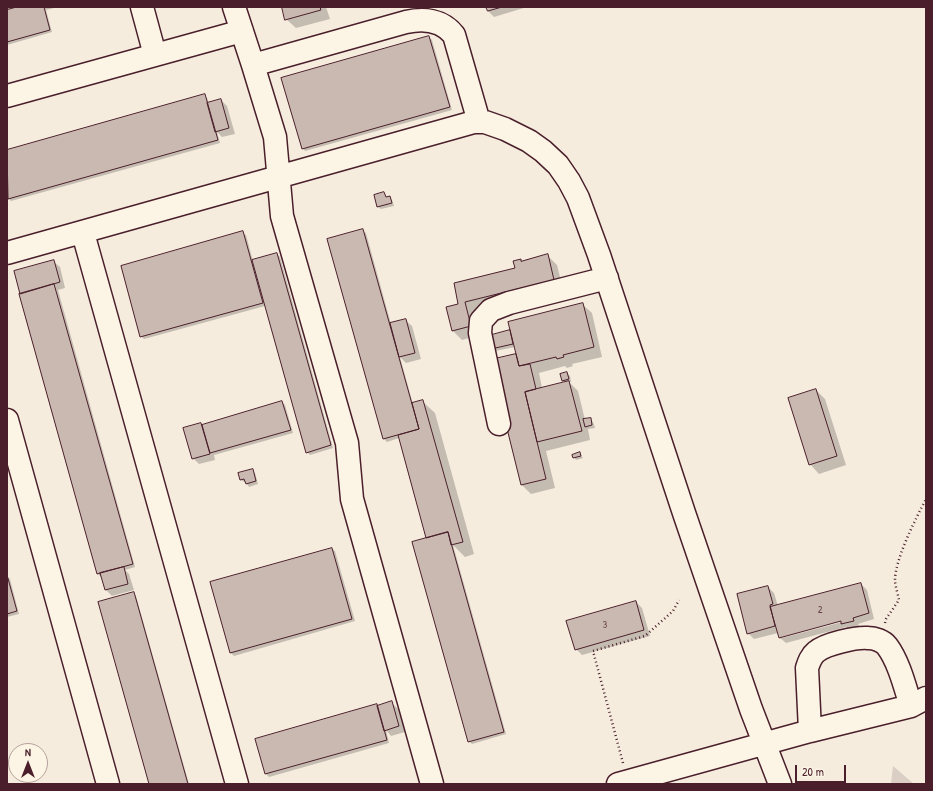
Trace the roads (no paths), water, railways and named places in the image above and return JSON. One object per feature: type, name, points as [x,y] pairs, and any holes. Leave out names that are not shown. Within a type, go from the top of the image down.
[{"type":"street","points":[[142,7],[155,55]]},
{"type":"street","points":[[234,7],[275,137],[277,177],[282,216],[347,443],[352,499],[432,784]]},
{"type":"street","points":[[253,65],[406,22],[417,20],[436,22],[444,25],[454,35],[479,122]]},
{"type":"street","points":[[7,96],[242,31]]},
{"type":"street","points":[[7,253],[83,233],[460,126],[479,122],[500,127],[529,141],[543,151],[558,165],[578,198],[607,278],[694,545],[751,709],[780,784]]},
{"type":"street","points":[[83,233],[237,784]]},
{"type":"street","points":[[500,424],[480,333],[481,321],[491,310],[509,303],[607,278]]},
{"type":"street","points":[[7,420],[108,784]]},
{"type":"street","points":[[623,783],[810,731],[921,704],[901,675],[887,646],[881,641],[868,638],[858,639],[827,646],[812,656],[807,668],[810,731]]}]
